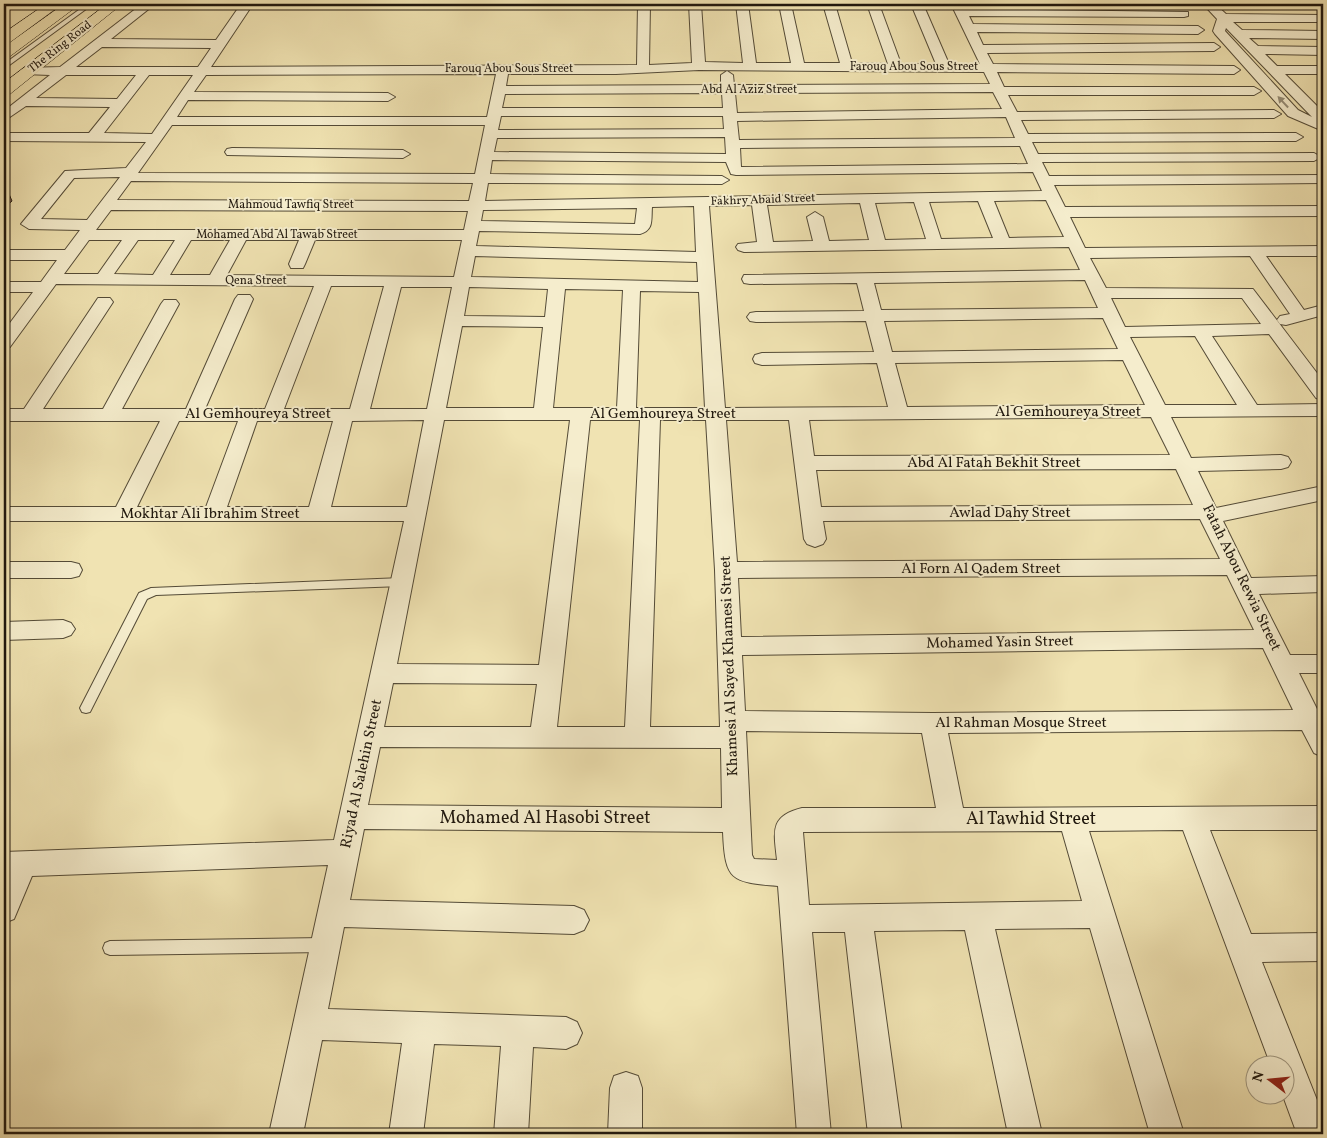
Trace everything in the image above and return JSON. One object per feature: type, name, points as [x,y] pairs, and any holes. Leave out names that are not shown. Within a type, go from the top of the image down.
[{"type":"highway","points":[[4,40],[55,4]]},
{"type":"highway","name":"The Ring Road","points":[[4,54],[73,4]]},
{"type":"highway","name":"The Ring Road","points":[[4,91],[115,4]]},
{"type":"street","points":[[4,117],[149,4]]},
{"type":"street","points":[[4,343],[10,326],[48,283],[129,175],[247,4]]},
{"type":"street","points":[[644,4],[644,68]]},
{"type":"street","points":[[695,4],[699,66]]},
{"type":"street","points":[[742,4],[750,66]]},
{"type":"street","points":[[785,4],[798,66]]},
{"type":"street","points":[[829,4],[847,67]]},
{"type":"street","points":[[873,4],[896,67]]},
{"type":"street","points":[[917,4],[944,68]]},
{"type":"street","points":[[1174,4],[1319,162]]},
{"type":"street","points":[[1209,4],[1321,114]]},
{"type":"street","points":[[1266,4],[1283,18]]},
{"type":"street","points":[[1158,411],[959,8],[1184,14]]},
{"type":"street","points":[[1223,18],[1321,20]]},
{"type":"street","points":[[1223,18],[1219,31],[1220,35],[1293,113],[1323,127]]},
{"type":"street","points":[[969,28],[1198,30]]},
{"type":"street","points":[[1239,34],[1323,35]]},
{"type":"street","points":[[99,44],[220,44]]},
{"type":"street","points":[[979,49],[1214,47]]},
{"type":"street","points":[[1256,50],[1323,51]]},
{"type":"street","name":"Farouq Abou Sous Street","points":[[29,71],[644,68],[699,66],[1234,70]]},
{"type":"street","points":[[726,66],[734,169],[738,171],[887,170],[1174,180],[1323,179]]},
{"type":"street","points":[[379,121],[397,69]]},
{"type":"street","name":"Riyad Al Salehin Street","points":[[286,1134],[416,514],[503,69]]},
{"type":"street","points":[[93,138],[146,70]]},
{"type":"street","points":[[1275,70],[1323,70]]},
{"type":"street","name":"Abd Al Aziz Street","points":[[499,90],[1254,91]]},
{"type":"street","points":[[185,96],[388,97]]},
{"type":"street","points":[[24,102],[120,103]]},
{"type":"street","points":[[168,121],[493,122],[730,114],[1274,114]]},
{"type":"street","points":[[216,178],[252,121]]},
{"type":"street","points":[[395,180],[413,121]]},
{"type":"street","points":[[493,122],[733,145]]},
{"type":"street","points":[[4,136],[156,138]]},
{"type":"street","points":[[486,156],[733,145],[1296,137]]},
{"type":"street","points":[[879,143],[887,170]]},
{"type":"street","points":[[232,152],[403,154]]},
{"type":"street","points":[[1041,175],[1158,158],[1319,162]]},
{"type":"street","points":[[1158,158],[1196,211]]},
{"type":"street","name":"Mohamed Abd Al Tawab Street","points":[[129,175],[77,172],[70,174],[29,224],[133,235],[309,235],[471,230],[642,229],[645,204]]},
{"type":"street","points":[[129,175],[395,180],[722,180]]},
{"type":"street","name":"Fakhry Abaid Street","points":[[476,206],[984,196],[1041,175]]},
{"type":"street","points":[[984,196],[1003,243]]},
{"type":"street","points":[[920,197],[935,244]]},
{"type":"street","points":[[866,198],[878,245]]},
{"type":"street","points":[[759,200],[766,247]]},
{"type":"street","name":"Khamesi Al Sayed Khamesi Street","points":[[701,202],[726,570],[739,864],[749,871],[792,874]]},
{"type":"street","name":"Mahmoud Tawfiq Street","points":[[106,205],[476,206]]},
{"type":"street","points":[[1059,212],[1323,211]]},
{"type":"street","points":[[815,217],[822,246]]},
{"type":"street","points":[[102,280],[133,235]]},
{"type":"street","points":[[158,280],[186,235]]},
{"type":"street","points":[[216,280],[242,235]]},
{"type":"street","points":[[297,264],[309,235]]},
{"type":"street","points":[[744,247],[1003,243],[1077,248],[1323,251]]},
{"type":"street","points":[[467,251],[704,257]]},
{"type":"street","points":[[1254,251],[1300,316]]},
{"type":"street","points":[[4,255],[69,255]]},
{"type":"street","points":[[750,279],[1091,275]]},
{"type":"street","points":[[864,278],[899,413]]},
{"type":"street","name":"Qena Street","points":[[4,287],[102,280],[462,282],[707,287]]},
{"type":"street","points":[[273,413],[324,281]]},
{"type":"street","points":[[318,514],[394,282]]},
{"type":"street","points":[[543,414],[557,284]]},
{"type":"street","points":[[626,414],[632,286]]},
{"type":"street","points":[[1099,293],[1243,292],[1249,295],[1323,394]]},
{"type":"street","points":[[193,414],[244,299]]},
{"type":"street","points":[[12,417],[104,302]]},
{"type":"street","points":[[110,413],[170,304]]},
{"type":"street","points":[[1119,332],[1273,327],[1300,316],[1323,310]]},
{"type":"street","points":[[756,317],[1109,313]]},
{"type":"street","points":[[454,321],[553,322]]},
{"type":"street","points":[[1200,330],[1251,410]]},
{"type":"street","points":[[762,359],[1130,354]]},
{"type":"street","name":"Al Gemhoureya Street","points":[[12,417],[110,413],[798,414],[1323,410]]},
{"type":"street","name":"Fatah Abou Rewia Street","points":[[1158,411],[1323,746]]},
{"type":"street","points":[[123,514],[173,414]]},
{"type":"street","points":[[214,514],[250,414]]},
{"type":"street","points":[[543,738],[581,414]]},
{"type":"street","points":[[637,738],[650,414]]},
{"type":"street","points":[[798,414],[816,539]]},
{"type":"street","name":"Abd Al Fatah Bekhit Street","points":[[805,463],[1281,462]]},
{"type":"street","name":"Awlad Dahy Street","points":[[812,514],[1209,514],[1320,501]]},
{"type":"street","name":"Mokhtar Ali Ibrahim Street","points":[[4,514],[416,514]]},
{"type":"street","points":[[4,570],[71,570]]},
{"type":"street","name":"Al Forn Al Qadem Street","points":[[726,570],[1240,577],[1323,584]]},
{"type":"street","points":[[4,631],[63,630]]},
{"type":"street","name":"Mohamed Yasin Street","points":[[730,646],[1270,639]]},
{"type":"street","points":[[1283,664],[1323,664]]},
{"type":"street","points":[[383,673],[550,675]]},
{"type":"street","name":"Al Rahman Mosque Street","points":[[369,737],[637,738],[733,730],[933,723],[1310,720]]},
{"type":"street","points":[[933,723],[952,820]]},
{"type":"street","name":"Mohamed Al Hasobi Street","points":[[353,817],[737,820]]},
{"type":"street","name":"Al Tawhid Street","points":[[814,1134],[788,829],[794,822],[802,820],[1323,818]]},
{"type":"street","points":[[1072,819],[1167,1134]]},
{"type":"street","points":[[1192,819],[1314,1134]]},
{"type":"street","points":[[4,910],[14,864],[345,852]]},
{"type":"street","points":[[332,913],[574,920]]},
{"type":"street","points":[[796,919],[1100,914]]},
{"type":"street","points":[[977,916],[1025,1134]]},
{"type":"street","points":[[858,918],[885,1134]]},
{"type":"street","points":[[1242,948],[1323,947]]},
{"type":"street","points":[[309,1024],[566,1033]]},
{"type":"street","points":[[406,1134],[420,1028]]},
{"type":"street","points":[[511,1134],[518,1031]]},
{"type":"street","points":[[625,1134],[626,1088]]},
{"type":"lane","points":[[4,67],[90,4]]},
{"type":"lane","points":[[86,708],[143,596],[154,591],[402,582]]},
{"type":"lane","points":[[110,948],[326,945]]}]
